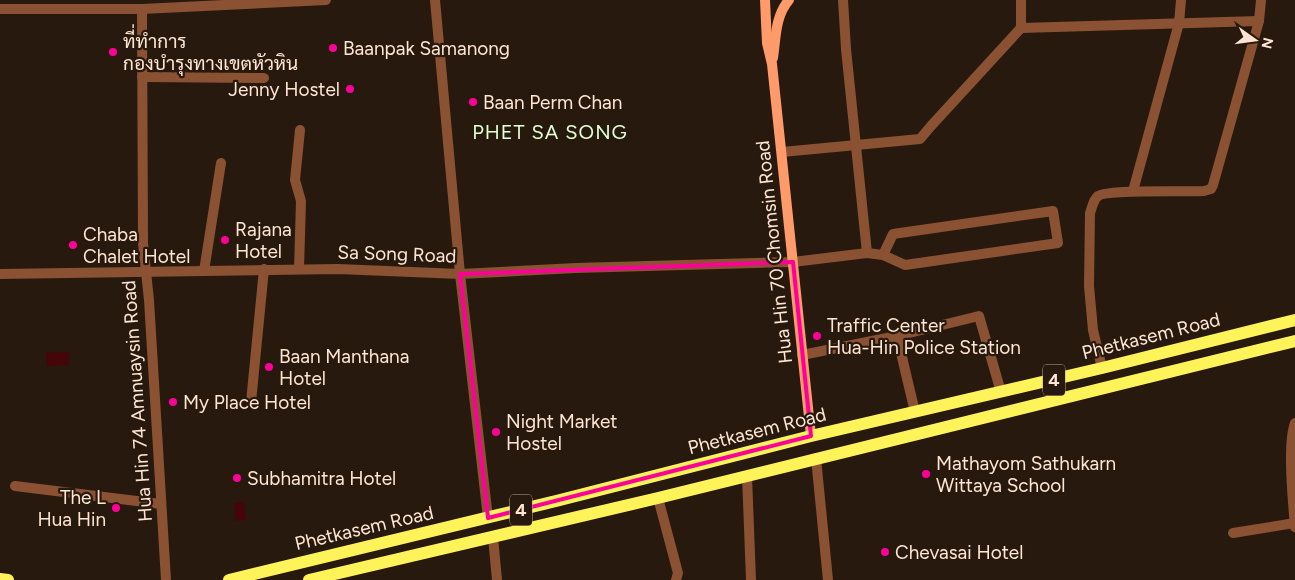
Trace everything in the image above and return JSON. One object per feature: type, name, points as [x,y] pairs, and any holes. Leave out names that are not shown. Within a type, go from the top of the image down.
[{"type":"main road","name":"Hua Hin 70 Chomsin Road","points":[[765,0],[767,43],[772,64],[782,152],[811,436]]},
{"type":"main road","name":"Hua Hin 70 Chomsin Road","points":[[772,64],[778,18],[789,0]]},
{"type":"main road","name":"Phetkasem Road","points":[[229,580],[488,518],[811,436],[1102,368],[1295,320]]},
{"type":"main road","name":"Phetkasem Road","points":[[309,580],[658,498],[1295,341]]},
{"type":"main road","points":[[811,436],[816,458]]},
{"type":"main road","points":[[0,579],[8,580]]},
{"type":"street","points":[[0,9],[142,9],[326,0]]},
{"type":"street","points":[[436,0],[460,274],[488,518]]},
{"type":"street","points":[[843,0],[855,146],[867,253]]},
{"type":"street","points":[[782,152],[920,139],[1021,28],[1021,0]]},
{"type":"street","points":[[1133,192],[1179,23],[1181,0]]},
{"type":"street","points":[[1102,368],[1093,330],[1089,286],[1090,214],[1096,197],[1101,194],[1201,192],[1210,189],[1213,185],[1259,21],[1261,0]]},
{"type":"street","name":"Hua Hin 74 Amnuaysin Road","points":[[142,9],[142,243],[150,309],[166,580]]},
{"type":"street","points":[[1021,28],[1259,21]]},
{"type":"street","points":[[142,77],[264,78]]},
{"type":"street","points":[[298,269],[301,201],[294,180],[300,130]]},
{"type":"street","points":[[204,270],[221,163]]},
{"type":"street","name":"Sa Song Road","points":[[0,274],[264,269],[338,269],[460,274],[576,268],[793,262],[867,253],[883,255],[905,265],[1058,243],[1053,211],[892,234],[883,255]]},
{"type":"street","points":[[250,402],[264,269]]},
{"type":"street","points":[[802,355],[897,336],[978,316],[1000,392]]},
{"type":"street","points":[[897,336],[915,412]]},
{"type":"street","points":[[1295,423],[1292,432],[1295,527]]},
{"type":"street","points":[[816,458],[828,580]]},
{"type":"street","points":[[747,476],[750,580]]},
{"type":"street","points":[[16,486],[161,504]]},
{"type":"street","points":[[658,498],[678,573],[676,580]]},
{"type":"street","points":[[1233,533],[1295,523]]},
{"type":"street","points":[[493,537],[497,580]]},
{"type":"highlighted area","points":[[793,262],[811,436],[488,518],[460,274]]},
{"type":"shaded area","points":[[69,352],[69,365],[47,366],[46,353]]},
{"type":"shaded area","points":[[244,502],[246,520],[236,521],[234,503]]},
{"type":"place","name":"Baanpak Samanong","points":[[333,48]]},
{"type":"place","name":"ที่ทำการ กองบำรุงทางเขตหัวหิน","points":[[113,52]]},
{"type":"place","name":"Jenny Hostel","points":[[350,89]]},
{"type":"place","name":"Baan Perm Chan","points":[[473,102]]},
{"type":"place","name":"Rajana Hotel","points":[[225,240]]},
{"type":"place","name":"Chaba Chalet Hotel","points":[[73,245]]},
{"type":"place","name":"Traffic Center Hua-Hin Police Station","points":[[817,336]]},
{"type":"place","name":"Baan Manthana Hotel","points":[[269,367]]},
{"type":"place","name":"My Place Hotel","points":[[173,402]]},
{"type":"place","name":"Night Market Hostel","points":[[496,432]]},
{"type":"place","name":"Mathayom Sathukarn Wittaya School","points":[[926,474]]},
{"type":"place","name":"Subhamitra Hotel","points":[[237,478]]},
{"type":"place","name":"The L Hua Hin","points":[[116,508]]},
{"type":"place","name":"Chevasai Hotel","points":[[885,552]]},
{"type":"district","name":"PHET SA SONG","points":[[550,132]]}]
